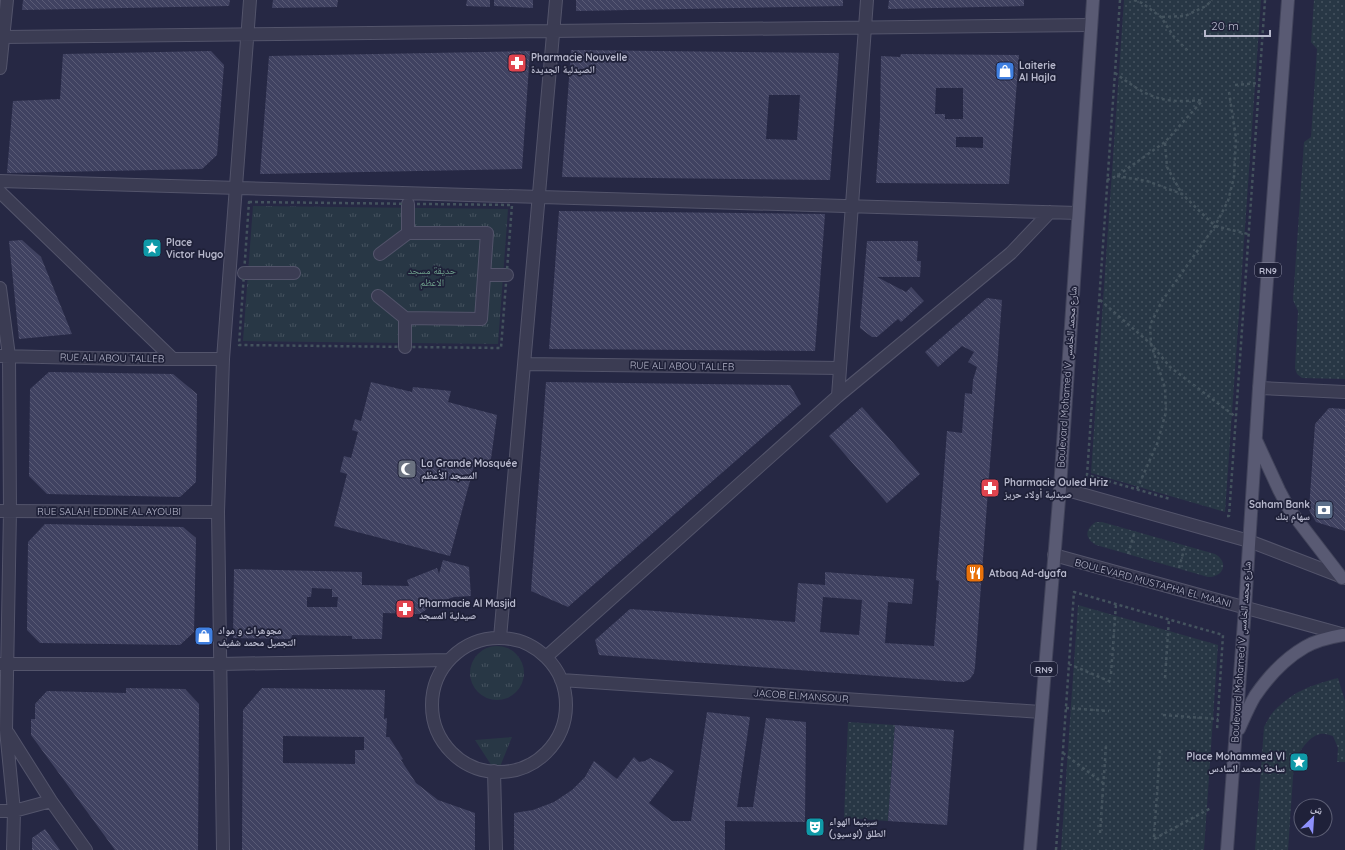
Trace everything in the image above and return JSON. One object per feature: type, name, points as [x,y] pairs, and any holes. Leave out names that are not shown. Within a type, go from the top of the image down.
[{"type":"main road","name":"Boulevard Mohamed V شارع محمد الخامس","points":[[1030,850],[1060,488],[1092,0]]},
{"type":"main road","name":"Boulevard Mohamed V شارع محمد الخامس","points":[[1227,850],[1245,608],[1255,438],[1288,0]]},
{"type":"main road","points":[[1255,438],[1289,509],[1343,578]]},
{"type":"main road","points":[[1235,735],[1254,698],[1264,683],[1278,669],[1306,646],[1326,638],[1344,635]]},
{"type":"street","points":[[0,68],[7,0]]},
{"type":"street","points":[[223,850],[218,512],[223,359],[250,0]]},
{"type":"street","points":[[500,638],[556,0]]},
{"type":"street","points":[[838,396],[867,0]]},
{"type":"street","points":[[3,37],[1091,25]]},
{"type":"street","points":[[0,180],[1078,213]]},
{"type":"street","points":[[0,192],[173,359]]},
{"type":"street","points":[[408,204],[408,232]]},
{"type":"street","points":[[546,657],[838,396],[1011,253],[1050,212]]},
{"type":"street","points":[[378,296],[405,318],[481,319],[487,233],[408,232],[380,254]]},
{"type":"street","points":[[244,273],[294,273]]},
{"type":"street","points":[[484,275],[507,275]]},
{"type":"street","points":[[0,288],[4,356],[5,511],[3,726],[14,811],[13,850]]},
{"type":"street","points":[[405,318],[405,347]]},
{"type":"street","name":"RUE ALI ABOU TALLEB","points":[[4,356],[223,359]]},
{"type":"street","name":"RUE ALI ABOU TALLEB","points":[[524,364],[840,368]]},
{"type":"street","points":[[1259,388],[1345,392]]},
{"type":"street","points":[[1060,488],[1249,541],[1343,578]]},
{"type":"street","name":"RUE SALAH EDDINE AL AYOUBI","points":[[5,511],[218,512]]},
{"type":"street","name":"BOULEVARD MUSTAPHA EL MAANI","points":[[1054,555],[1344,635]]},
{"type":"street","points":[[500,638],[513,639],[525,643],[546,657],[555,668],[561,680],[565,694],[566,712],[563,725],[555,742],[542,756],[526,766],[507,771],[494,771],[475,766],[458,757],[448,747],[438,730],[434,718],[433,698],[438,678],[449,660],[460,650],[472,644],[486,639],[500,638]]},
{"type":"street","points":[[4,664],[220,664],[449,660]]},
{"type":"street","name":"JACOB ELMANSOUR","points":[[561,680],[1041,712]]},
{"type":"street","points":[[3,726],[51,801],[86,850]]},
{"type":"street","points":[[494,771],[496,850]]},
{"type":"street","points":[[0,811],[14,811],[51,801]]},
{"type":"path","points":[[1120,0],[1087,475],[1172,500]]},
{"type":"path","points":[[1134,0],[1142,3],[1161,17],[1174,37],[1188,51]]},
{"type":"path","points":[[1161,17],[1185,16],[1206,6],[1212,0]]},
{"type":"path","points":[[1222,514],[1229,516],[1265,0]]},
{"type":"path","points":[[1107,180],[1117,176],[1165,142],[1203,100],[1189,101],[1162,99],[1138,90],[1115,73]]},
{"type":"path","points":[[1235,85],[1259,83]]},
{"type":"path","points":[[1136,489],[1157,444],[1166,412],[1165,388],[1151,344],[1150,325],[1162,301],[1214,226],[1228,201],[1234,176],[1236,138],[1229,92]]},
{"type":"path","points":[[1165,142],[1167,167],[1182,194],[1214,226],[1248,234]]},
{"type":"path","points":[[1117,176],[1146,181],[1182,194]]},
{"type":"path","points":[[249,202],[512,205],[501,348],[239,345],[244,273],[249,202]]},
{"type":"path","points":[[1099,300],[1151,344],[1170,367],[1236,417]]},
{"type":"path","points":[[1128,554],[1135,531]]},
{"type":"path","points":[[1179,568],[1185,546]]},
{"type":"path","points":[[1056,850],[1074,592],[1223,635]]},
{"type":"path","points":[[1112,674],[1116,604]]},
{"type":"path","points":[[1165,678],[1169,619]]},
{"type":"path","points":[[1069,664],[1111,682]]},
{"type":"path","points":[[1066,708],[1109,711]]},
{"type":"path","points":[[1162,715],[1218,719]]},
{"type":"path","points":[[1100,833],[1106,746]]},
{"type":"path","points":[[1160,750],[1154,838],[1212,808]]},
{"type":"path","points":[[1063,754],[1104,783]]},
{"type":"green space","points":[[1124,0],[1261,0],[1225,512],[1091,473]]},
{"type":"green space","points":[[1314,0],[1345,0],[1345,379],[1302,378],[1297,374],[1295,368],[1298,311],[1293,300],[1304,142],[1311,137],[1317,49],[1311,42]]},
{"type":"green space","name":"حديقة مسجد الاعظم","points":[[253,206],[508,209],[498,344],[243,341]]},
{"type":"green space","points":[[1096,522],[1102,522],[1215,554],[1222,561],[1223,568],[1218,575],[1208,577],[1096,545],[1089,539],[1087,534],[1092,525]]},
{"type":"green space","points":[[1078,605],[1218,645],[1204,850],[1061,850]]},
{"type":"green space","points":[[497,646],[507,648],[516,654],[522,663],[524,673],[522,683],[516,692],[507,698],[497,700],[487,698],[478,692],[472,683],[470,673],[472,663],[478,654],[487,648]]},
{"type":"green space","points":[[1338,678],[1345,701],[1345,762],[1337,762],[1338,748],[1333,736],[1320,734],[1308,741],[1294,762],[1288,850],[1255,850],[1264,727],[1273,713],[1288,698],[1311,686]]},
{"type":"green space","points":[[848,722],[895,725],[888,821],[844,818]]},
{"type":"green space","points":[[512,737],[497,774],[475,740]]},
{"type":"building","points":[[23,0],[230,0],[229,6],[22,10]]},
{"type":"building","points":[[273,0],[338,0],[337,7],[272,8]]},
{"type":"building","points":[[467,0],[490,0],[490,7],[466,6]]},
{"type":"building","points":[[494,0],[533,0],[533,8],[494,6]]},
{"type":"building","points":[[576,0],[843,0],[843,6],[576,11]]},
{"type":"building","points":[[889,0],[1024,0],[1024,6],[888,9]]},
{"type":"building","points":[[571,50],[839,53],[830,180],[562,177]],"holes":[[[769,95],[800,95],[797,140],[766,139]]]},
{"type":"building","points":[[211,51],[224,65],[217,155],[202,169],[7,173],[13,101],[60,99],[63,54]]},
{"type":"building","points":[[530,51],[522,169],[260,174],[269,56]]},
{"type":"building","points":[[901,54],[1019,55],[1009,184],[876,183],[880,118],[881,56],[900,57]],"holes":[[[936,88],[963,88],[963,119],[945,119],[945,114],[935,114]],[[956,137],[983,137],[983,148],[956,147]]]},
{"type":"building","points":[[559,211],[825,214],[815,351],[549,349]]},
{"type":"building","points":[[22,240],[41,257],[72,334],[19,339],[9,241]]},
{"type":"building","points":[[867,241],[918,241],[917,261],[921,261],[920,277],[877,277],[906,292],[911,287],[924,301],[901,322],[898,319],[877,337],[872,337],[860,328]]},
{"type":"building","points":[[987,298],[1002,300],[975,667],[974,673],[970,679],[964,682],[958,682],[599,655],[595,640],[630,609],[795,622],[798,583],[825,585],[825,572],[914,579],[912,604],[888,602],[885,643],[934,646],[939,581],[936,580],[947,431],[962,433],[965,393],[972,394],[973,380],[977,367],[968,362],[974,352],[962,346],[938,367],[925,352]],"holes":[[[823,597],[862,600],[859,635],[820,632]]]},
{"type":"building","points":[[49,372],[173,374],[197,394],[196,482],[180,497],[47,494],[29,476],[30,389]]},
{"type":"building","name":"La Grande Mosquée المسجد الأعظم","points":[[371,382],[412,392],[413,387],[451,391],[448,402],[497,415],[490,466],[475,462],[450,556],[334,526],[347,474],[340,472],[344,456],[351,458],[358,432],[352,430],[355,419],[361,421]]},
{"type":"building","points":[[546,382],[790,385],[801,404],[568,607],[531,591]]},
{"type":"building","points":[[862,407],[920,474],[887,503],[829,436]]},
{"type":"building","points":[[1329,408],[1345,409],[1345,531],[1316,522],[1309,510],[1315,424]]},
{"type":"building","points":[[45,524],[183,527],[196,538],[194,632],[180,645],[40,643],[27,630],[28,542]]},
{"type":"building","points":[[443,560],[469,567],[471,596],[454,597],[435,603],[420,614],[383,613],[382,639],[352,639],[352,636],[292,635],[291,639],[233,638],[234,569],[362,572],[362,585],[409,586],[407,580],[437,568],[439,574]],"holes":[[[312,588],[332,589],[332,597],[338,597],[337,607],[307,607],[307,597],[311,597]]]},
{"type":"building","points":[[126,688],[185,689],[199,704],[198,850],[115,850],[31,735],[31,719],[35,719],[35,704],[47,691],[126,693]]},
{"type":"building","points":[[262,688],[385,690],[384,719],[387,718],[386,737],[389,737],[403,759],[401,760],[416,783],[438,800],[475,813],[475,850],[242,850],[243,710]],"holes":[[[283,736],[364,737],[364,750],[355,750],[355,764],[283,763]]]},
{"type":"building","points":[[707,712],[750,717],[737,807],[753,807],[766,718],[806,722],[805,822],[725,821],[725,850],[514,850],[514,813],[533,810],[554,802],[572,790],[585,777],[594,761],[617,779],[634,757],[639,762],[650,758],[674,771],[649,803],[672,821],[691,821]]},
{"type":"building","points":[[895,725],[954,730],[947,825],[888,821]]},
{"type":"building","points":[[45,829],[60,850],[32,850],[32,838]]},
{"type":"place","name":"Pharmacie Nouvelle الصيدلية الجديدة","points":[[517,63]]},
{"type":"place","name":"Laiterie Al Hajla","points":[[1005,71]]},
{"type":"place","name":"Place Victor Hugo","points":[[152,248]]},
{"type":"place","name":"La Grande Mosquée المسجد الأعظم","points":[[407,469]]},
{"type":"place","name":"Pharmacie Ouled Hriz صيدلية أولاد حريز","points":[[990,488]]},
{"type":"place","name":"Saham Bank سهام بنك","points":[[1324,510]]},
{"type":"place","name":"Atbaq Ad-dyafa","points":[[975,573]]},
{"type":"place","name":"Pharmacie Al Masjid صيدلية المسجد","points":[[405,609]]},
{"type":"place","name":"مجوهرات و مواد التجميل محمد شفيف","points":[[204,636]]},
{"type":"place","name":"Place Mohammed VI ساحة محمد السادس","points":[[1299,762]]},
{"type":"place","name":"سينيما الهواء الطلق (لوسيور)","points":[[815,827]]}]
